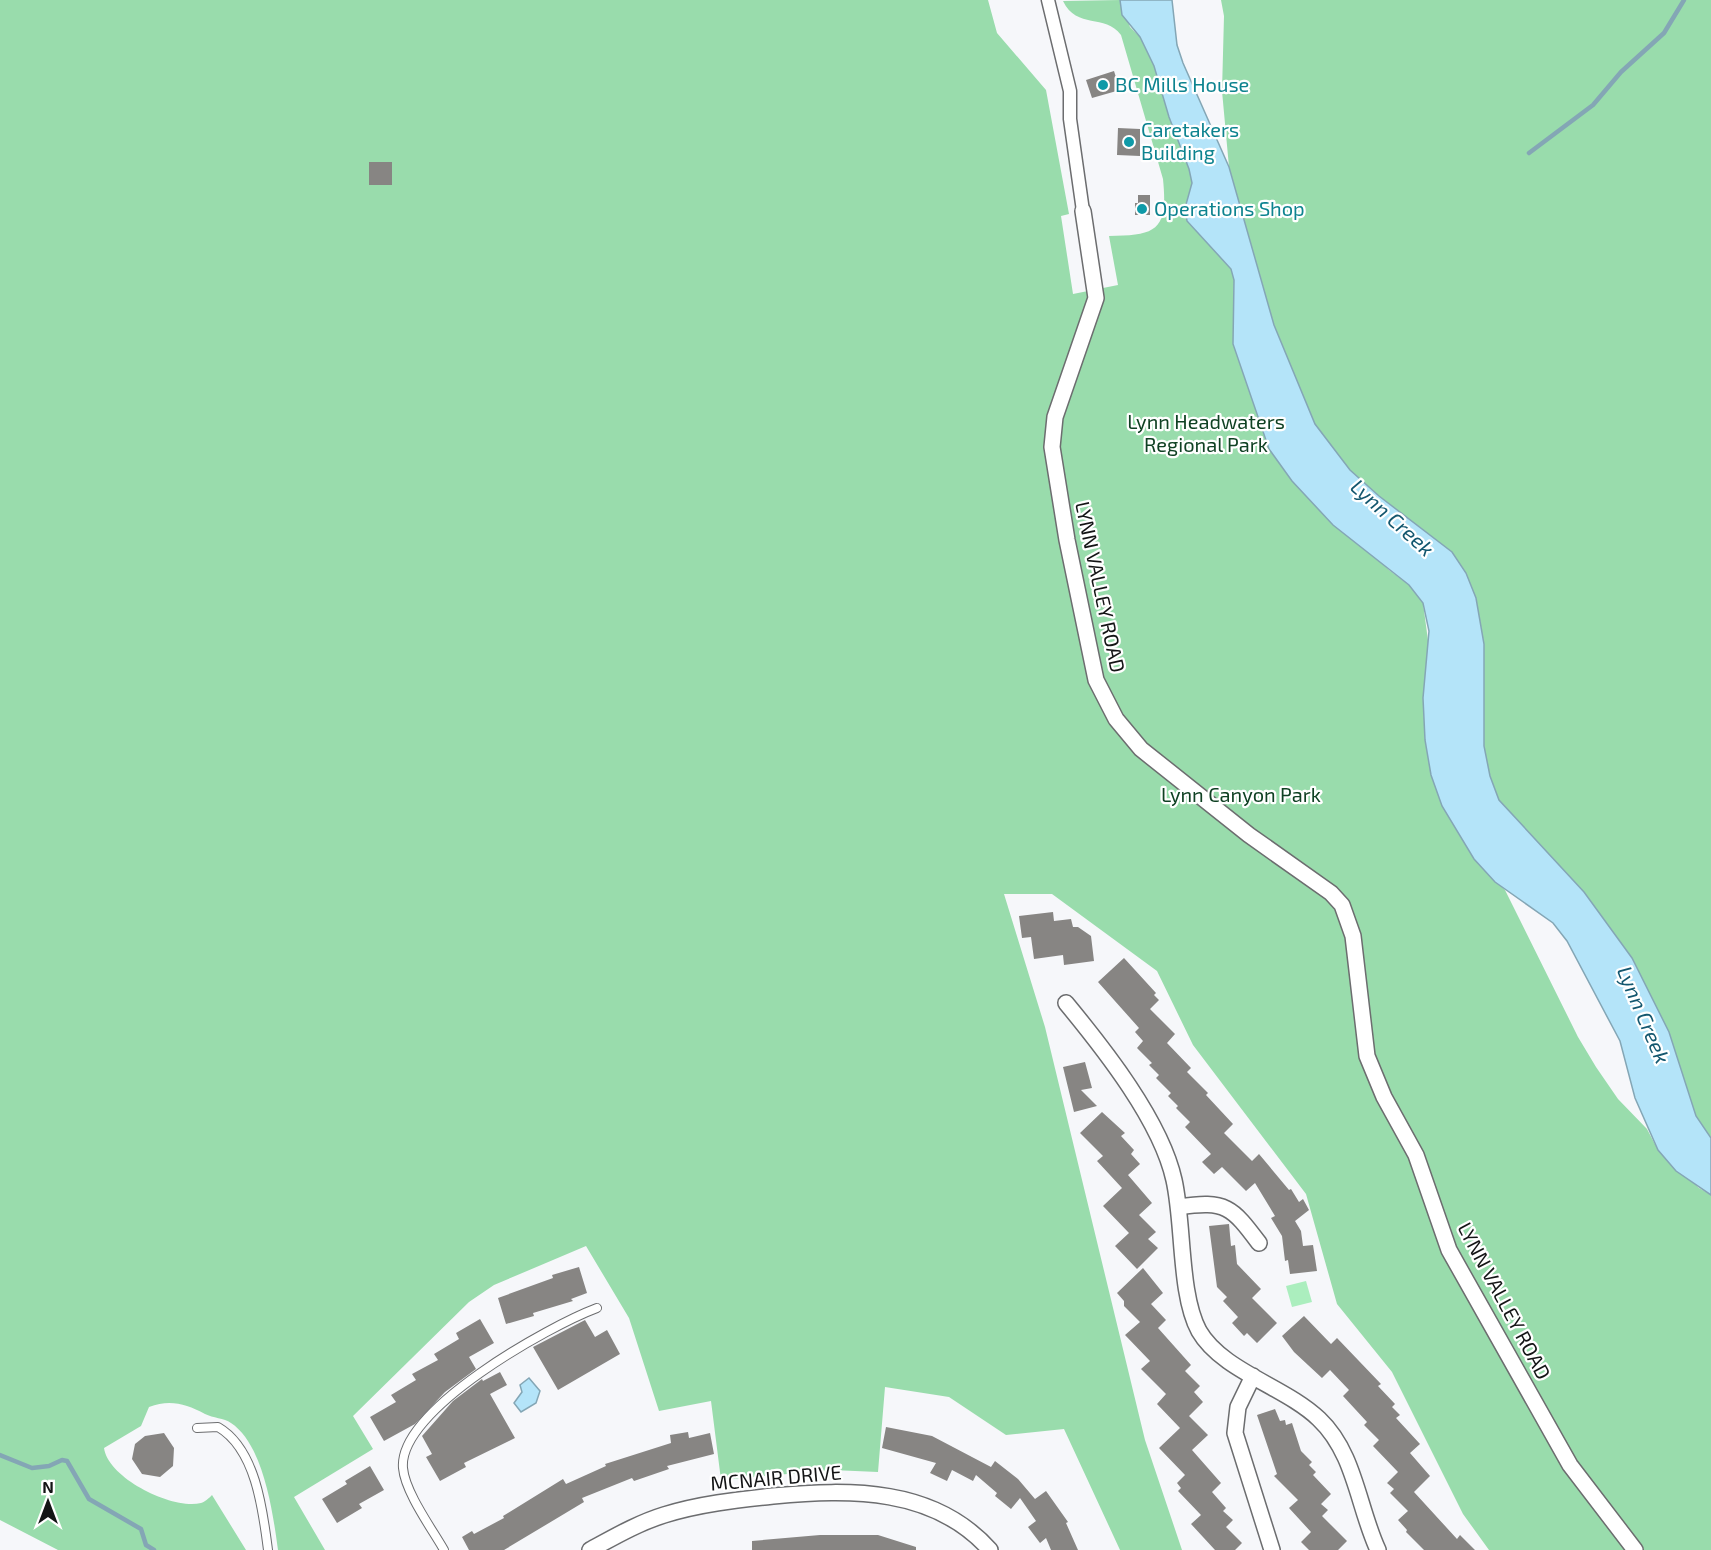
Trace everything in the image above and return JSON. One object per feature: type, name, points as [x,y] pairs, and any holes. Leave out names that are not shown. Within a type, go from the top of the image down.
[{"type":"street","points":[[1047,0],[1070,91],[1070,119],[1083,211]]},
{"type":"street","name":"LYNN VALLEY ROAD","points":[[1083,211],[1096,298],[1056,417],[1052,447],[1067,540],[1096,680],[1116,718],[1141,749],[1258,842],[1331,892],[1342,905],[1348,918],[1358,958],[1367,1056],[1384,1097],[1416,1155],[1449,1250],[1570,1465],[1635,1550]]},
{"type":"street","points":[[1066,1003],[1098,1041],[1151,1122],[1173,1177],[1179,1207],[1190,1309],[1198,1329],[1207,1344],[1320,1419],[1344,1453],[1378,1550]]},
{"type":"street","points":[[1179,1207],[1207,1203],[1220,1204],[1232,1210],[1259,1243]]},
{"type":"street","points":[[1253,1376],[1238,1407],[1235,1433],[1272,1550]]},
{"type":"street","name":"MCNAIR DRIVE","points":[[590,1550],[663,1515],[700,1506],[744,1499],[831,1492],[860,1492],[909,1500],[948,1517],[990,1550]]},
{"type":"lane","points":[[444,1550],[407,1484],[403,1469],[404,1455],[414,1435],[480,1372],[548,1329],[597,1308]]},
{"type":"lane","points":[[197,1428],[209,1426],[226,1432],[244,1455],[261,1508],[268,1550]]},
{"type":"green space","points":[[0,0],[988,0],[997,33],[1046,90],[1069,214],[1061,216],[1073,294],[1118,285],[1109,236],[1126,236],[1149,231],[1161,219],[1164,209],[1163,179],[1121,35],[1107,24],[1083,19],[1076,15],[1063,1],[1120,0],[1130,27],[1140,37],[1154,66],[1169,117],[1189,169],[1192,183],[1185,208],[1187,221],[1231,269],[1234,280],[1233,344],[1269,449],[1292,481],[1389,570],[1409,585],[1423,603],[1429,648],[1423,698],[1425,740],[1431,775],[1474,859],[1505,890],[1578,1037],[1596,1067],[1618,1099],[1647,1129],[1658,1150],[1699,1188],[1711,1195],[1711,1550],[1489,1550],[1463,1514],[1392,1372],[1337,1304],[1306,1194],[1193,1045],[1157,971],[1052,894],[1004,894],[1045,1027],[1145,1440],[1182,1550],[1120,1550],[1064,1429],[1006,1435],[949,1397],[885,1387],[878,1472],[832,1470],[721,1480],[711,1401],[659,1411],[629,1318],[586,1246],[494,1285],[469,1302],[353,1416],[373,1449],[294,1497],[325,1550],[278,1550],[265,1481],[252,1447],[242,1433],[228,1421],[184,1405],[171,1403],[149,1407],[141,1426],[104,1448],[108,1459],[129,1480],[159,1497],[189,1504],[202,1502],[212,1495],[246,1550],[58,1550],[0,1520]]},
{"type":"green space","points":[[1221,0],[1711,0],[1711,1138],[1696,1116],[1651,996],[1632,958],[1584,892],[1499,800],[1489,776],[1484,746],[1484,644],[1476,598],[1452,552],[1379,496],[1350,470],[1315,424],[1290,367],[1274,325],[1229,167],[1222,91],[1224,16]]},
{"type":"green space","points":[[1306,1281],[1312,1302],[1292,1307],[1286,1286]]},
{"type":"water","name":"Lynn Creek","points":[[1120,0],[1172,0],[1177,45],[1183,63],[1229,167],[1274,325],[1315,424],[1350,470],[1379,496],[1452,552],[1466,573],[1476,598],[1484,644],[1484,746],[1490,776],[1499,800],[1584,892],[1632,958],[1669,1032],[1696,1116],[1711,1138],[1711,1195],[1676,1171],[1658,1150],[1635,1098],[1620,1041],[1567,941],[1553,923],[1495,882],[1474,859],[1442,806],[1431,775],[1425,740],[1423,698],[1429,631],[1423,603],[1409,585],[1333,525],[1292,481],[1269,449],[1233,344],[1234,280],[1231,269],[1187,221],[1185,208],[1192,183],[1189,169],[1169,117],[1154,66],[1140,37],[1122,15]]},
{"type":"water","points":[[529,1378],[540,1391],[536,1403],[521,1412],[514,1403],[522,1392],[520,1385]]},
{"type":"building","name":"BC Mills House","points":[[1114,71],[1120,90],[1092,98],[1086,80]]},
{"type":"building","name":"Caretakers Building","points":[[1118,128],[1140,129],[1140,156],[1117,155]]},
{"type":"building","points":[[369,162],[392,162],[392,185],[369,185]]},
{"type":"building","name":"Operations Shop","points":[[1138,195],[1150,195],[1150,215],[1135,215]]},
{"type":"building","points":[[1053,912],[1054,921],[1071,919],[1073,927],[1078,927],[1091,936],[1094,961],[1064,965],[1063,955],[1034,959],[1031,937],[1022,938],[1019,916]]},
{"type":"building","points":[[1124,958],[1156,993],[1154,995],[1159,1000],[1150,1009],[1175,1034],[1167,1043],[1191,1068],[1187,1072],[1208,1093],[1206,1095],[1233,1124],[1224,1133],[1252,1161],[1259,1154],[1289,1190],[1291,1189],[1299,1202],[1303,1199],[1309,1210],[1295,1221],[1301,1231],[1303,1246],[1313,1245],[1317,1271],[1290,1274],[1288,1260],[1285,1261],[1282,1236],[1271,1218],[1275,1216],[1255,1183],[1246,1191],[1222,1167],[1214,1174],[1202,1162],[1211,1154],[1185,1127],[1190,1122],[1168,1096],[1171,1093],[1156,1078],[1159,1075],[1149,1065],[1152,1063],[1137,1048],[1143,1041],[1135,1032],[1139,1028],[1098,982]]},
{"type":"building","points":[[1085,1062],[1092,1088],[1081,1090],[1097,1106],[1074,1112],[1063,1067]]},
{"type":"building","points":[[1102,1112],[1125,1133],[1121,1136],[1134,1150],[1131,1154],[1140,1164],[1128,1175],[1152,1203],[1139,1215],[1156,1232],[1148,1239],[1158,1248],[1137,1269],[1115,1246],[1129,1233],[1103,1206],[1122,1188],[1097,1161],[1103,1156],[1080,1133]]},
{"type":"building","points":[[1229,1224],[1231,1246],[1235,1245],[1237,1264],[1261,1289],[1252,1298],[1277,1323],[1257,1343],[1247,1333],[1244,1336],[1232,1323],[1238,1317],[1223,1301],[1227,1297],[1217,1287],[1209,1226]]},
{"type":"building","points":[[579,1267],[587,1293],[571,1299],[573,1301],[533,1313],[534,1316],[506,1324],[498,1298],[553,1278],[552,1275]]},
{"type":"building","points":[[1143,1268],[1163,1293],[1151,1304],[1166,1320],[1158,1328],[1191,1365],[1185,1371],[1200,1386],[1194,1392],[1203,1402],[1189,1416],[1208,1435],[1192,1450],[1221,1483],[1212,1492],[1226,1508],[1223,1511],[1233,1520],[1226,1527],[1242,1543],[1235,1550],[1215,1550],[1191,1524],[1201,1515],[1178,1491],[1181,1488],[1177,1483],[1185,1475],[1159,1448],[1180,1428],[1157,1404],[1166,1394],[1141,1369],[1150,1361],[1125,1335],[1140,1322],[1124,1306],[1124,1301],[1117,1293]]},
{"type":"building","points":[[1304,1316],[1331,1344],[1337,1338],[1381,1384],[1378,1386],[1395,1404],[1392,1407],[1400,1415],[1396,1418],[1420,1444],[1410,1453],[1430,1476],[1414,1492],[1457,1539],[1460,1535],[1475,1550],[1424,1550],[1406,1532],[1407,1530],[1398,1520],[1408,1511],[1390,1493],[1394,1489],[1387,1483],[1398,1472],[1373,1446],[1379,1440],[1364,1425],[1367,1422],[1343,1396],[1349,1390],[1330,1370],[1322,1378],[1294,1352],[1282,1336]]},
{"type":"building","points":[[480,1319],[494,1343],[469,1357],[476,1369],[445,1392],[415,1424],[384,1441],[370,1417],[396,1402],[391,1395],[416,1380],[412,1374],[438,1360],[434,1354],[459,1339],[456,1333]]},
{"type":"building","points":[[585,1320],[595,1337],[607,1330],[620,1354],[558,1390],[533,1347]]},
{"type":"building","points":[[500,1372],[507,1385],[490,1394],[515,1438],[464,1463],[466,1467],[440,1481],[426,1457],[432,1454],[422,1436],[453,1401],[482,1379],[483,1381]]},
{"type":"building","points":[[1275,1409],[1280,1421],[1285,1420],[1286,1425],[1292,1423],[1301,1451],[1312,1462],[1309,1465],[1316,1472],[1313,1475],[1331,1494],[1321,1504],[1328,1510],[1322,1516],[1347,1541],[1338,1550],[1309,1550],[1301,1542],[1311,1532],[1289,1508],[1298,1500],[1274,1476],[1277,1474],[1257,1415]]},
{"type":"building","points":[[886,1427],[932,1436],[991,1467],[995,1461],[1018,1479],[1035,1499],[1046,1491],[1068,1522],[1066,1523],[1078,1550],[1051,1550],[1046,1538],[1040,1543],[1028,1527],[1036,1521],[1020,1498],[1011,1509],[995,1496],[997,1493],[976,1475],[973,1481],[952,1470],[947,1481],[930,1473],[936,1463],[882,1448]]},
{"type":"building","points":[[688,1432],[689,1438],[710,1433],[714,1454],[667,1466],[669,1469],[634,1481],[632,1478],[582,1498],[584,1502],[504,1550],[469,1550],[462,1537],[472,1531],[474,1534],[504,1518],[503,1516],[563,1479],[566,1484],[606,1466],[605,1464],[671,1443],[670,1435]]},
{"type":"building","points":[[164,1433],[174,1448],[173,1466],[160,1477],[142,1474],[132,1459],[135,1444],[145,1436]]},
{"type":"building","points":[[370,1466],[384,1490],[359,1504],[362,1508],[337,1523],[322,1499],[347,1484],[345,1481]]},
{"type":"building","points":[[820,1535],[878,1535],[916,1547],[916,1550],[752,1550],[752,1541]]},
{"type":"waterway","points":[[1529,153],[1593,105],[1621,72],[1664,33],[1684,0]]},
{"type":"waterway","points":[[0,1455],[32,1468],[49,1466],[62,1460],[67,1461],[89,1499],[141,1529],[146,1545],[154,1550]]},
{"type":"place","name":"BC Mills House","points":[[1103,85]]},
{"type":"place","name":"Caretakers Building","points":[[1129,142]]},
{"type":"place","name":"Operations Shop","points":[[1142,209]]},
{"type":"park label","name":"Lynn Headwaters Regional Park","points":[[1206,434]]},
{"type":"park label","name":"Lynn Canyon Park","points":[[1241,795]]}]
